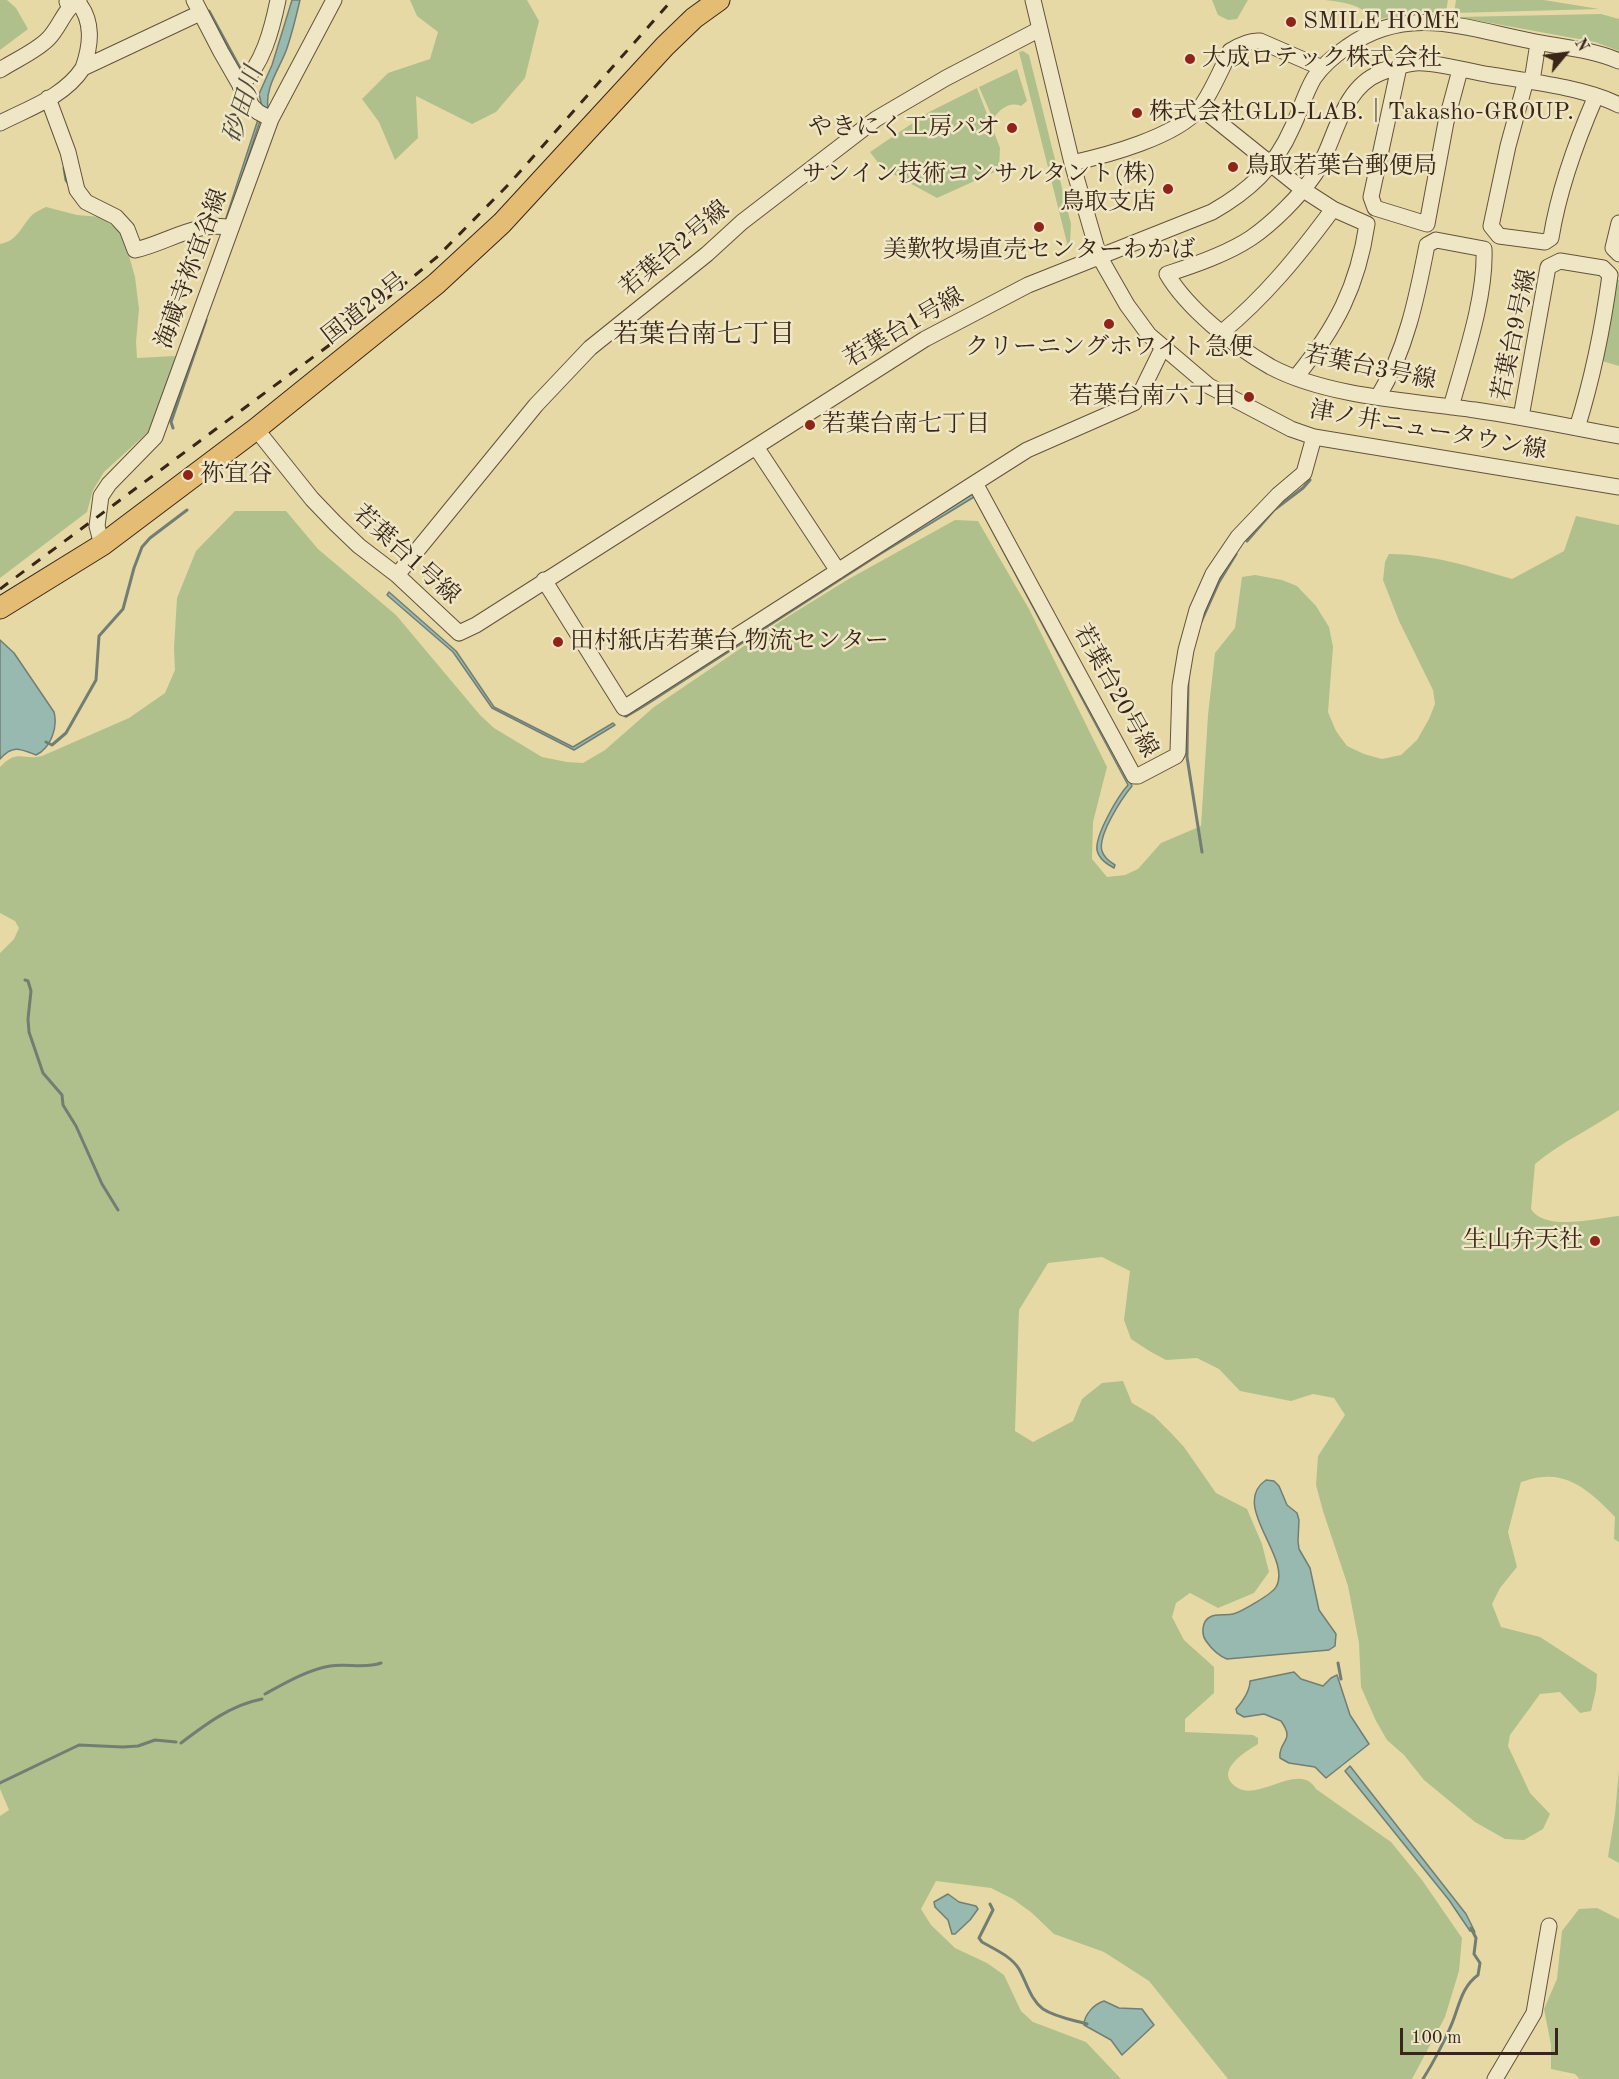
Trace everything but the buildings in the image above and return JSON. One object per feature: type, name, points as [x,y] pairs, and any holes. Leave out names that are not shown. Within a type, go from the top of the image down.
[{"type":"highway","name":"国道29号","points":[[0,608],[102,545],[256,429],[436,284],[502,223],[658,53],[694,18],[719,0]]},
{"type":"street","points":[[0,70],[46,41],[61,24],[74,0],[90,24],[88,55],[83,68],[68,86],[0,123]]},
{"type":"street","points":[[240,86],[252,73],[266,43],[278,0]]},
{"type":"street","name":"海蔵寺祢宜谷線","points":[[102,545],[97,526],[101,496],[109,484],[155,437],[271,119],[334,0]]},
{"type":"street","name":"津ノ井ニュータウン線","points":[[1033,0],[1072,163],[1099,256],[1127,304],[1149,335],[1209,386],[1291,429],[1314,437],[1619,487]]},
{"type":"street","points":[[83,68],[197,6],[252,106],[271,119]]},
{"type":"street","name":"若葉台1号線","points":[[256,429],[312,499],[360,546],[397,575],[459,633],[476,625],[925,339],[1028,285],[1212,212],[1237,198],[1258,180],[1282,148],[1314,78],[1322,68],[1335,56],[1369,34],[1384,27],[1413,21],[1460,27],[1588,51],[1619,61]]},
{"type":"street","name":"若葉台2号線","points":[[397,575],[536,405],[590,348],[707,254],[742,222],[876,119],[946,78],[1040,29]]},
{"type":"street","points":[[1072,163],[1106,156],[1157,136],[1190,118],[1201,108],[1230,51],[1237,47],[1255,41],[1322,68]]},
{"type":"street","points":[[1538,43],[1529,81],[1508,146],[1491,226],[1499,237],[1545,242],[1551,238],[1567,166],[1596,96]]},
{"type":"street","name":"若葉台3号線","points":[[1619,105],[1596,96],[1529,81],[1432,64],[1414,63],[1378,73],[1352,96],[1315,173],[1274,220],[1250,239],[1167,274],[1198,313],[1237,346],[1273,368],[1296,377],[1327,387],[1378,397],[1521,417],[1619,436]]},
{"type":"street","points":[[1399,67],[1371,197],[1376,208],[1427,224],[1446,122],[1460,70]]},
{"type":"street","points":[[48,98],[68,152],[77,190],[86,202],[116,217],[127,229],[135,250],[202,227],[217,225],[231,228]]},
{"type":"street","points":[[1201,108],[1302,189],[1333,209],[1367,224],[1363,252],[1352,288],[1321,346],[1296,377]]},
{"type":"street","points":[[1221,333],[1245,313],[1290,266],[1333,209]]},
{"type":"street","points":[[1619,223],[1613,248],[1619,254]]},
{"type":"street","points":[[1378,397],[1388,380],[1410,322],[1427,245],[1436,240],[1484,249],[1485,266],[1474,321],[1451,407]]},
{"type":"street","name":"若葉台9号線","points":[[1521,417],[1548,267],[1560,261],[1604,268],[1610,274],[1604,320],[1592,381],[1577,428]]},
{"type":"street","points":[[544,580],[624,708],[1027,450],[1134,403],[1163,347]]},
{"type":"street","name":"若葉台20号線","points":[[975,483],[1129,770],[1134,776],[1138,776],[1176,756],[1178,752],[1180,686],[1186,650],[1197,610],[1213,574],[1238,537],[1278,495],[1304,473],[1314,437]]},
{"type":"street","points":[[756,447],[838,571]]},
{"type":"street","points":[[1495,2079],[1534,2013],[1549,1926]]},
{"type":"green space","points":[[0,0],[7,0],[16,8],[28,29],[0,50]]},
{"type":"green space","points":[[410,0],[527,0],[539,21],[525,78],[496,112],[472,124],[416,96],[418,138],[395,160],[379,122],[362,99],[388,73],[430,59],[438,32],[417,16]]},
{"type":"green space","points":[[1212,0],[1248,0],[1237,19],[1228,20],[1218,15]]},
{"type":"green space","points":[[1325,0],[1448,0],[1446,12],[1409,13],[1376,20],[1353,5]]},
{"type":"green space","points":[[1456,0],[1544,0],[1599,9],[1454,13]]},
{"type":"green space","points":[[1601,14],[1619,19],[1619,51],[1595,42],[1458,17]]},
{"type":"green space","points":[[1023,51],[1029,55],[1071,224],[1070,243],[1062,255],[1067,243],[1019,52]]},
{"type":"green space","points":[[1017,69],[1027,101],[1021,106],[1005,107],[993,119],[979,87]]},
{"type":"green space","points":[[977,88],[1000,148],[999,170],[937,198],[882,168],[870,152],[929,112]]},
{"type":"green space","points":[[46,207],[77,215],[101,217],[123,234],[135,277],[139,309],[137,358],[175,356],[171,376],[148,432],[104,472],[93,490],[87,512],[0,578],[0,244],[11,240],[33,214]]},
{"type":"green space","points":[[1613,280],[1619,280],[1619,366],[1602,361]]},
{"type":"green space","points":[[235,511],[286,511],[318,549],[396,615],[480,715],[494,728],[542,757],[583,763],[605,750],[654,707],[784,619],[847,580],[955,520],[978,521],[1029,609],[1107,767],[1093,822],[1092,859],[1107,877],[1125,875],[1138,869],[1161,843],[1201,826],[1208,715],[1215,653],[1235,628],[1242,577],[1255,575],[1282,580],[1297,586],[1316,606],[1329,627],[1333,647],[1328,712],[1336,731],[1347,746],[1382,759],[1401,755],[1417,740],[1435,704],[1433,690],[1399,621],[1383,580],[1385,562],[1389,554],[1436,559],[1512,579],[1564,551],[1576,516],[1619,525],[1619,1110],[1555,1149],[1535,1164],[1531,1209],[1538,1216],[1559,1222],[1619,1216],[1619,1542],[1614,1539],[1615,1517],[1584,1489],[1565,1479],[1555,1477],[1521,1482],[1508,1532],[1517,1567],[1500,1588],[1492,1604],[1501,1627],[1540,1637],[1597,1674],[1591,1711],[1580,1713],[1560,1692],[1540,1694],[1510,1735],[1508,1746],[1530,1793],[1550,1814],[1543,1829],[1524,1840],[1505,1839],[1475,1822],[1424,1780],[1404,1755],[1387,1740],[1376,1721],[1361,1687],[1359,1643],[1348,1586],[1316,1485],[1318,1456],[1345,1415],[1334,1398],[1313,1394],[1291,1401],[1240,1391],[1219,1369],[1197,1358],[1166,1360],[1151,1352],[1131,1339],[1124,1320],[1130,1271],[1102,1257],[1048,1263],[1019,1310],[1015,1431],[1033,1442],[1073,1421],[1082,1399],[1102,1383],[1123,1381],[1132,1403],[1154,1416],[1172,1434],[1184,1447],[1216,1493],[1247,1509],[1262,1544],[1269,1572],[1254,1593],[1218,1608],[1190,1593],[1176,1603],[1172,1617],[1184,1640],[1214,1667],[1214,1693],[1185,1719],[1185,1732],[1253,1735],[1258,1738],[1258,1744],[1239,1757],[1229,1769],[1228,1775],[1231,1782],[1238,1788],[1252,1790],[1295,1779],[1309,1781],[1316,1789],[1391,1842],[1422,1880],[1462,1938],[1459,1971],[1445,2017],[1412,2079],[1228,2079],[1149,1981],[1104,1952],[1054,1934],[1013,1899],[991,1888],[936,1881],[921,1909],[931,1925],[955,1948],[987,1963],[1004,1975],[1021,2011],[1033,2022],[1086,2042],[1121,2079],[0,2079],[0,1816],[9,1810],[0,1789],[0,953],[14,939],[19,928],[15,921],[0,913],[0,767],[16,756],[42,756],[129,718],[165,693],[175,670],[177,598],[196,551]]},
{"type":"green space","points":[[1619,1770],[1619,1863],[1608,1857]]},
{"type":"green space","points":[[1597,1908],[1619,1919],[1619,2079],[1580,2079],[1575,2074],[1551,2069],[1551,2045],[1544,2009],[1557,1979],[1562,1931],[1579,1909]]},
{"type":"water","points":[[292,0],[300,0],[290,38],[270,86],[268,108],[260,121],[227,221],[225,221],[262,107],[259,94],[272,65]]},
{"type":"water","points":[[974,493],[1132,786],[1117,808],[1101,844],[1102,851],[1106,858],[1115,865],[1114,868],[1100,856],[1097,843],[1108,816],[1128,785],[974,497],[879,555],[643,707],[624,716],[922,524]]},
{"type":"water","points":[[389,592],[456,651],[494,707],[573,747],[613,723],[615,725],[574,750],[492,708],[453,652],[387,595]]},
{"type":"water","points":[[0,640],[14,653],[54,712],[55,724],[52,737],[46,747],[36,755],[17,749],[9,751],[0,759]]},
{"type":"water","points":[[1266,1480],[1274,1481],[1279,1486],[1287,1505],[1297,1513],[1299,1549],[1310,1568],[1319,1610],[1336,1634],[1335,1646],[1329,1650],[1227,1659],[1215,1652],[1204,1638],[1205,1621],[1213,1616],[1237,1613],[1269,1594],[1276,1587],[1279,1575],[1254,1503],[1257,1491]]},
{"type":"water","points":[[1294,1672],[1301,1679],[1323,1686],[1337,1675],[1350,1715],[1369,1744],[1326,1778],[1315,1767],[1289,1763],[1280,1758],[1281,1748],[1287,1737],[1281,1721],[1264,1714],[1244,1717],[1237,1713],[1236,1709],[1247,1692],[1250,1681]]},
{"type":"water","points":[[1350,1766],[1466,1914],[1475,1932],[1470,1931],[1449,1900],[1345,1771]]},
{"type":"water","points":[[948,1894],[959,1902],[976,1906],[978,1909],[955,1934],[952,1934],[948,1920],[935,1907],[934,1902]]},
{"type":"water","points":[[1104,2001],[1119,2008],[1142,2009],[1154,2025],[1122,2055],[1111,2040],[1084,2025],[1090,2010]]},
{"type":"waterway","points":[[209,11],[241,70]]},
{"type":"waterway","points":[[64,168],[69,184]]},
{"type":"waterway","name":"砂田川","points":[[173,428],[171,422],[206,320]]},
{"type":"waterway","points":[[1247,541],[1274,510],[1310,480]]},
{"type":"waterway","name":"砂田川","points":[[46,742],[52,745],[66,733],[96,680],[99,636],[123,609],[142,547],[150,538],[187,510]]},
{"type":"waterway","points":[[1201,622],[1219,582],[1236,554]]},
{"type":"waterway","points":[[1188,680],[1187,757],[1202,852]]},
{"type":"waterway","points":[[25,980],[28,981],[31,991],[29,1032],[43,1073],[62,1095],[63,1105],[76,1126],[102,1184],[118,1210]]},
{"type":"waterway","points":[[265,1694],[296,1677],[321,1668],[336,1665],[368,1666],[381,1663]]},
{"type":"waterway","points":[[1338,1663],[1341,1679]]},
{"type":"waterway","points":[[181,1743],[209,1722],[229,1711],[262,1699]]},
{"type":"waterway","points":[[0,1783],[79,1745],[123,1747],[138,1746],[155,1740],[176,1742]]},
{"type":"waterway","points":[[990,1904],[993,1910],[979,1938],[982,1942],[1016,1964],[1032,1996],[1043,2009],[1087,2024]]},
{"type":"waterway","points":[[1423,2079],[1447,2035],[1467,1986],[1478,1975],[1480,1963],[1474,1954],[1476,1938],[1471,1928]]},
{"type":"railway","points":[[0,589],[343,335],[437,257],[509,184],[672,0]]},
{"type":"place","name":"SMILE HOME","points":[[1291,22]]},
{"type":"place","name":"大成ロテック株式会社","points":[[1190,59]]},
{"type":"place","name":"株式会社GLD-LAB.｜Takasho-GROUP.","points":[[1137,113]]},
{"type":"place","name":"やきにく工房パオ","points":[[1012,128]]},
{"type":"place","name":"鳥取若葉台郵便局","points":[[1233,167]]},
{"type":"place","name":"サンイン技術コンサルタント(株) 鳥取支店","points":[[1168,189]]},
{"type":"place","name":"美歎牧場直売センターわかば","points":[[1039,227]]},
{"type":"place","name":"クリーニングホワイト急便","points":[[1109,324]]},
{"type":"place","name":"若葉台南六丁目","points":[[1249,397]]},
{"type":"place","name":"若葉台南七丁目","points":[[810,425]]},
{"type":"place","name":"祢宜谷","points":[[188,475]]},
{"type":"place","name":"田村紙店若葉台 物流センター","points":[[558,642]]},
{"type":"place","name":"生山弁天社","points":[[1595,1241]]},
{"type":"district","name":"若葉台南七丁目","points":[[704,335]]}]
